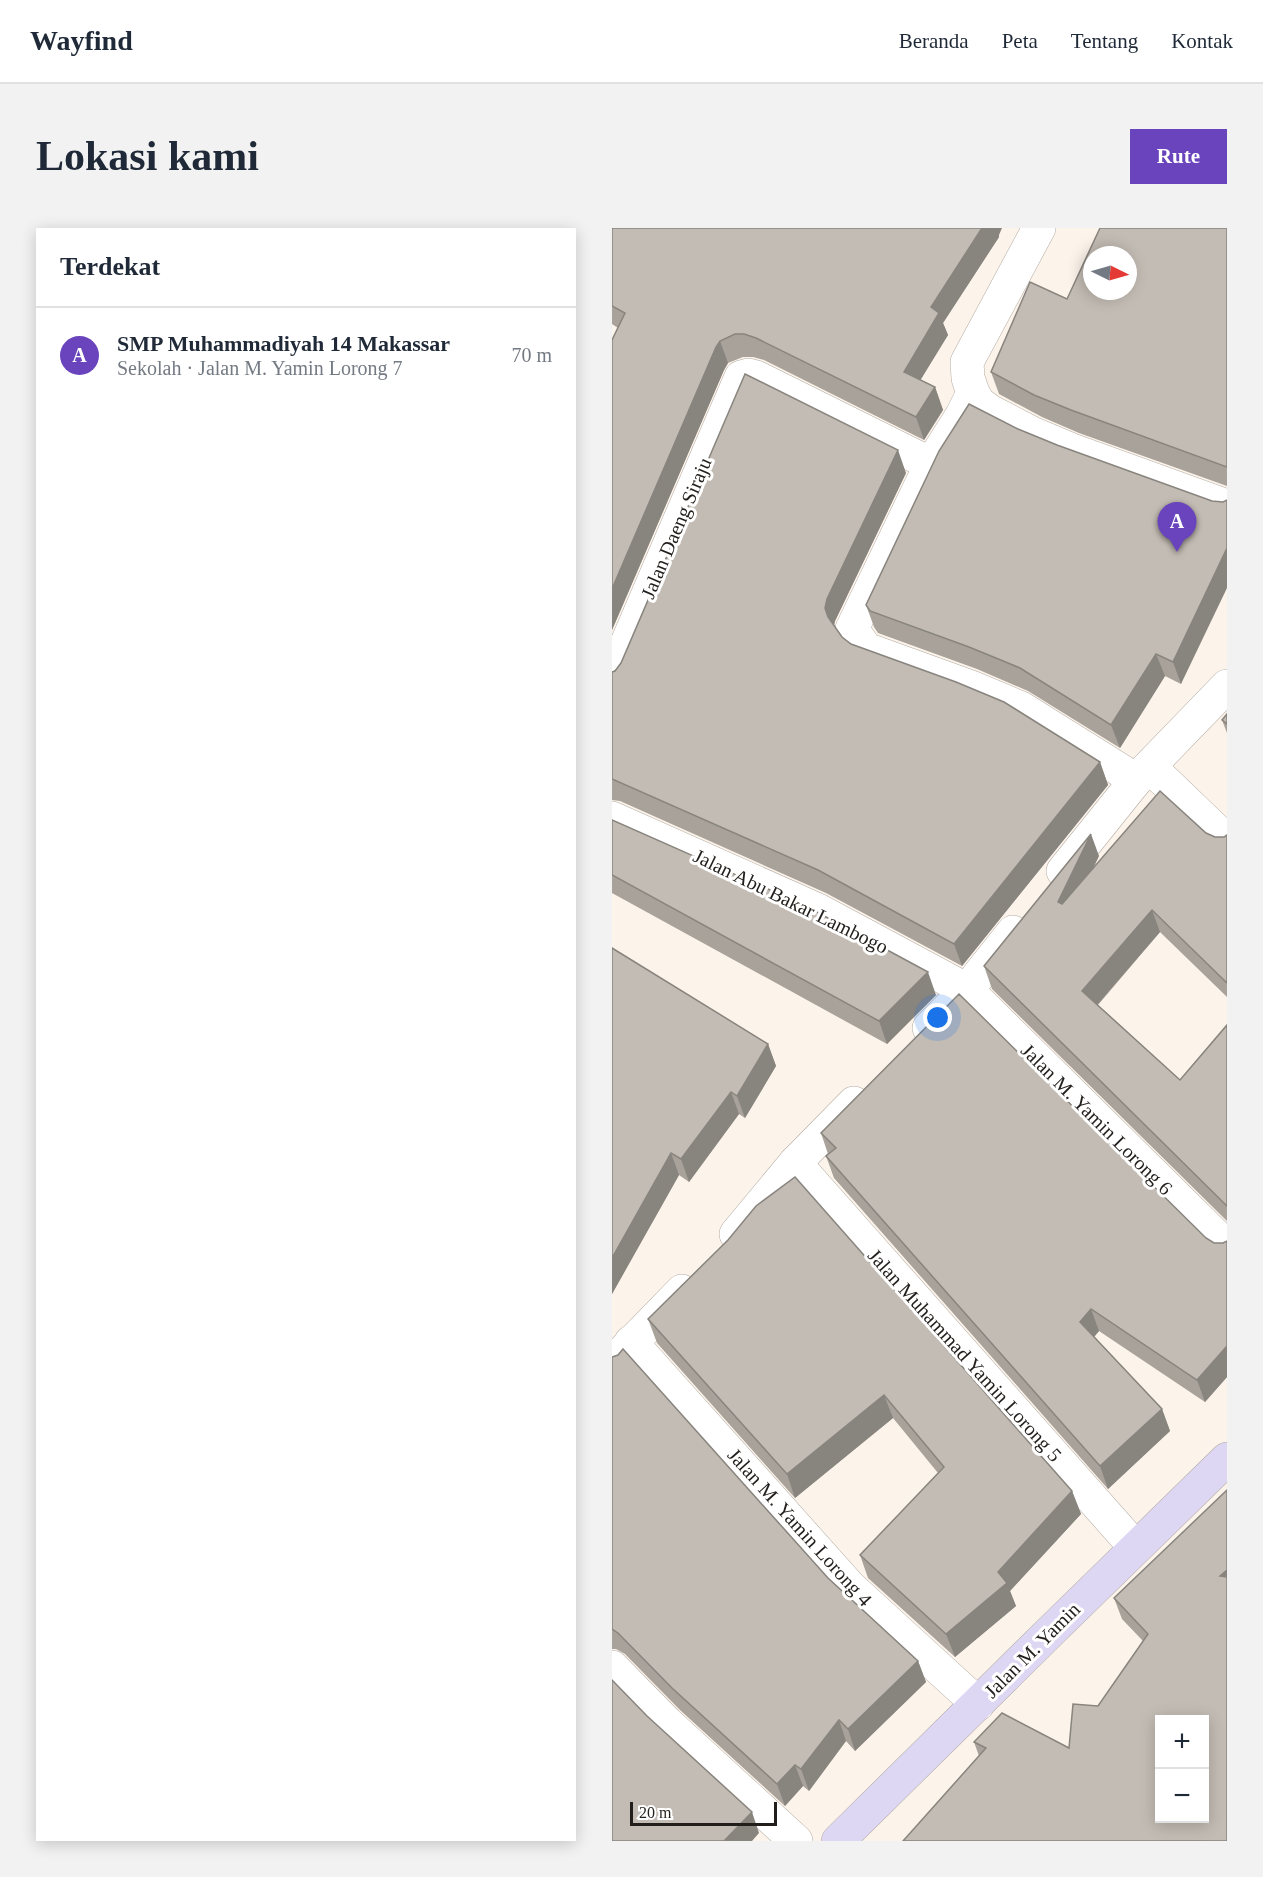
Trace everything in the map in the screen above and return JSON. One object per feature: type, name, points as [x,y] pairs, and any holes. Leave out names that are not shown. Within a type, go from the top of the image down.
[{"type":"street","points":[[1039,228],[967,362],[968,378],[979,403],[1034,434],[1072,450],[1227,506]]},
{"type":"street","name":"Jalan Daeng Siraju","points":[[612,678],[741,377],[748,375],[756,377],[931,464]]},
{"type":"street","points":[[974,393],[931,464],[852,629],[866,649],[971,687],[1021,708],[1143,773],[1227,841]]},
{"type":"street","points":[[909,1048],[967,990],[1143,773],[1227,686]]},
{"type":"street","name":"Jalan Abu Bakar Lambogo","points":[[612,818],[818,910],[967,990]]},
{"type":"street","name":"Jalan M. Yamin Lorong 6","points":[[967,990],[1227,1247]]},
{"type":"street","points":[[621,1352],[710,1262],[795,1163],[877,1081]]},
{"type":"street","name":"Jalan Muhammad Yamin Lorong 5","points":[[795,1163],[1136,1547]]},
{"type":"street","name":"Jalan M. Yamin Lorong 4","points":[[621,1352],[850,1587],[978,1704]]},
{"type":"street","name":"Jalan M. Yamin","points":[[838,1841],[1226,1461]]},
{"type":"street","points":[[612,1667],[667,1723],[796,1841]]},
{"type":"building","points":[[612,228],[982,228],[931,307],[939,313],[904,372],[935,387],[916,417],[756,338],[735,334],[720,341],[612,589],[612,340],[625,313],[612,306]]},
{"type":"building","points":[[1100,228],[1227,228],[1227,467],[1071,410],[1034,395],[991,372],[1030,282],[1067,299],[1083,265],[1083,300],[1137,300],[1137,246],[1092,246]]},
{"type":"building","points":[[745,374],[898,450],[827,599],[825,608],[828,617],[842,637],[851,644],[1004,702],[1100,762],[954,944],[818,870],[612,779],[612,672],[621,663]]},
{"type":"building","points":[[969,404],[1018,429],[1057,445],[1212,501],[1227,500],[1227,548],[1173,662],[1156,654],[1111,725],[1020,668],[870,611],[866,605],[939,451]]},
{"type":"building","points":[[1227,714],[1227,724],[1222,720]]},
{"type":"building","points":[[1160,791],[1206,833],[1215,837],[1227,835],[1227,983],[1152,910],[1082,991],[1180,1080],[1227,1025],[1227,1206],[984,966],[1091,834],[1058,902],[1062,904]]},
{"type":"building","points":[[612,820],[802,904],[928,972],[879,1021],[612,875]]},
{"type":"building","points":[[612,948],[768,1044],[737,1096],[731,1092],[681,1159],[671,1153],[612,1258]]},
{"type":"building","points":[[959,994],[1206,1238],[1214,1243],[1227,1241],[1227,1346],[1197,1380],[1091,1309],[1080,1322],[1162,1409],[1100,1466],[826,1156],[836,1148],[821,1133]]},
{"type":"building","points":[[795,1177],[1072,1491],[998,1572],[1007,1583],[946,1634],[860,1555],[944,1467],[884,1395],[787,1474],[648,1319],[728,1240],[756,1206]]},
{"type":"building","points":[[623,1349],[828,1578],[918,1661],[848,1729],[839,1720],[801,1769],[795,1765],[777,1784],[672,1688],[612,1629],[612,1357],[618,1355]]},
{"type":"building","points":[[1227,1490],[1227,1570],[1220,1576],[1227,1577],[1227,1841],[903,1841],[986,1748],[974,1742],[1002,1713],[1069,1748],[1073,1704],[1098,1706],[1148,1634],[1114,1598]]},
{"type":"building","points":[[612,1680],[647,1716],[752,1812],[724,1841],[612,1841]]},
{"type":"place","name":"SMP Muhammadiyah 14 Makassar","points":[[1177,552]]}]
